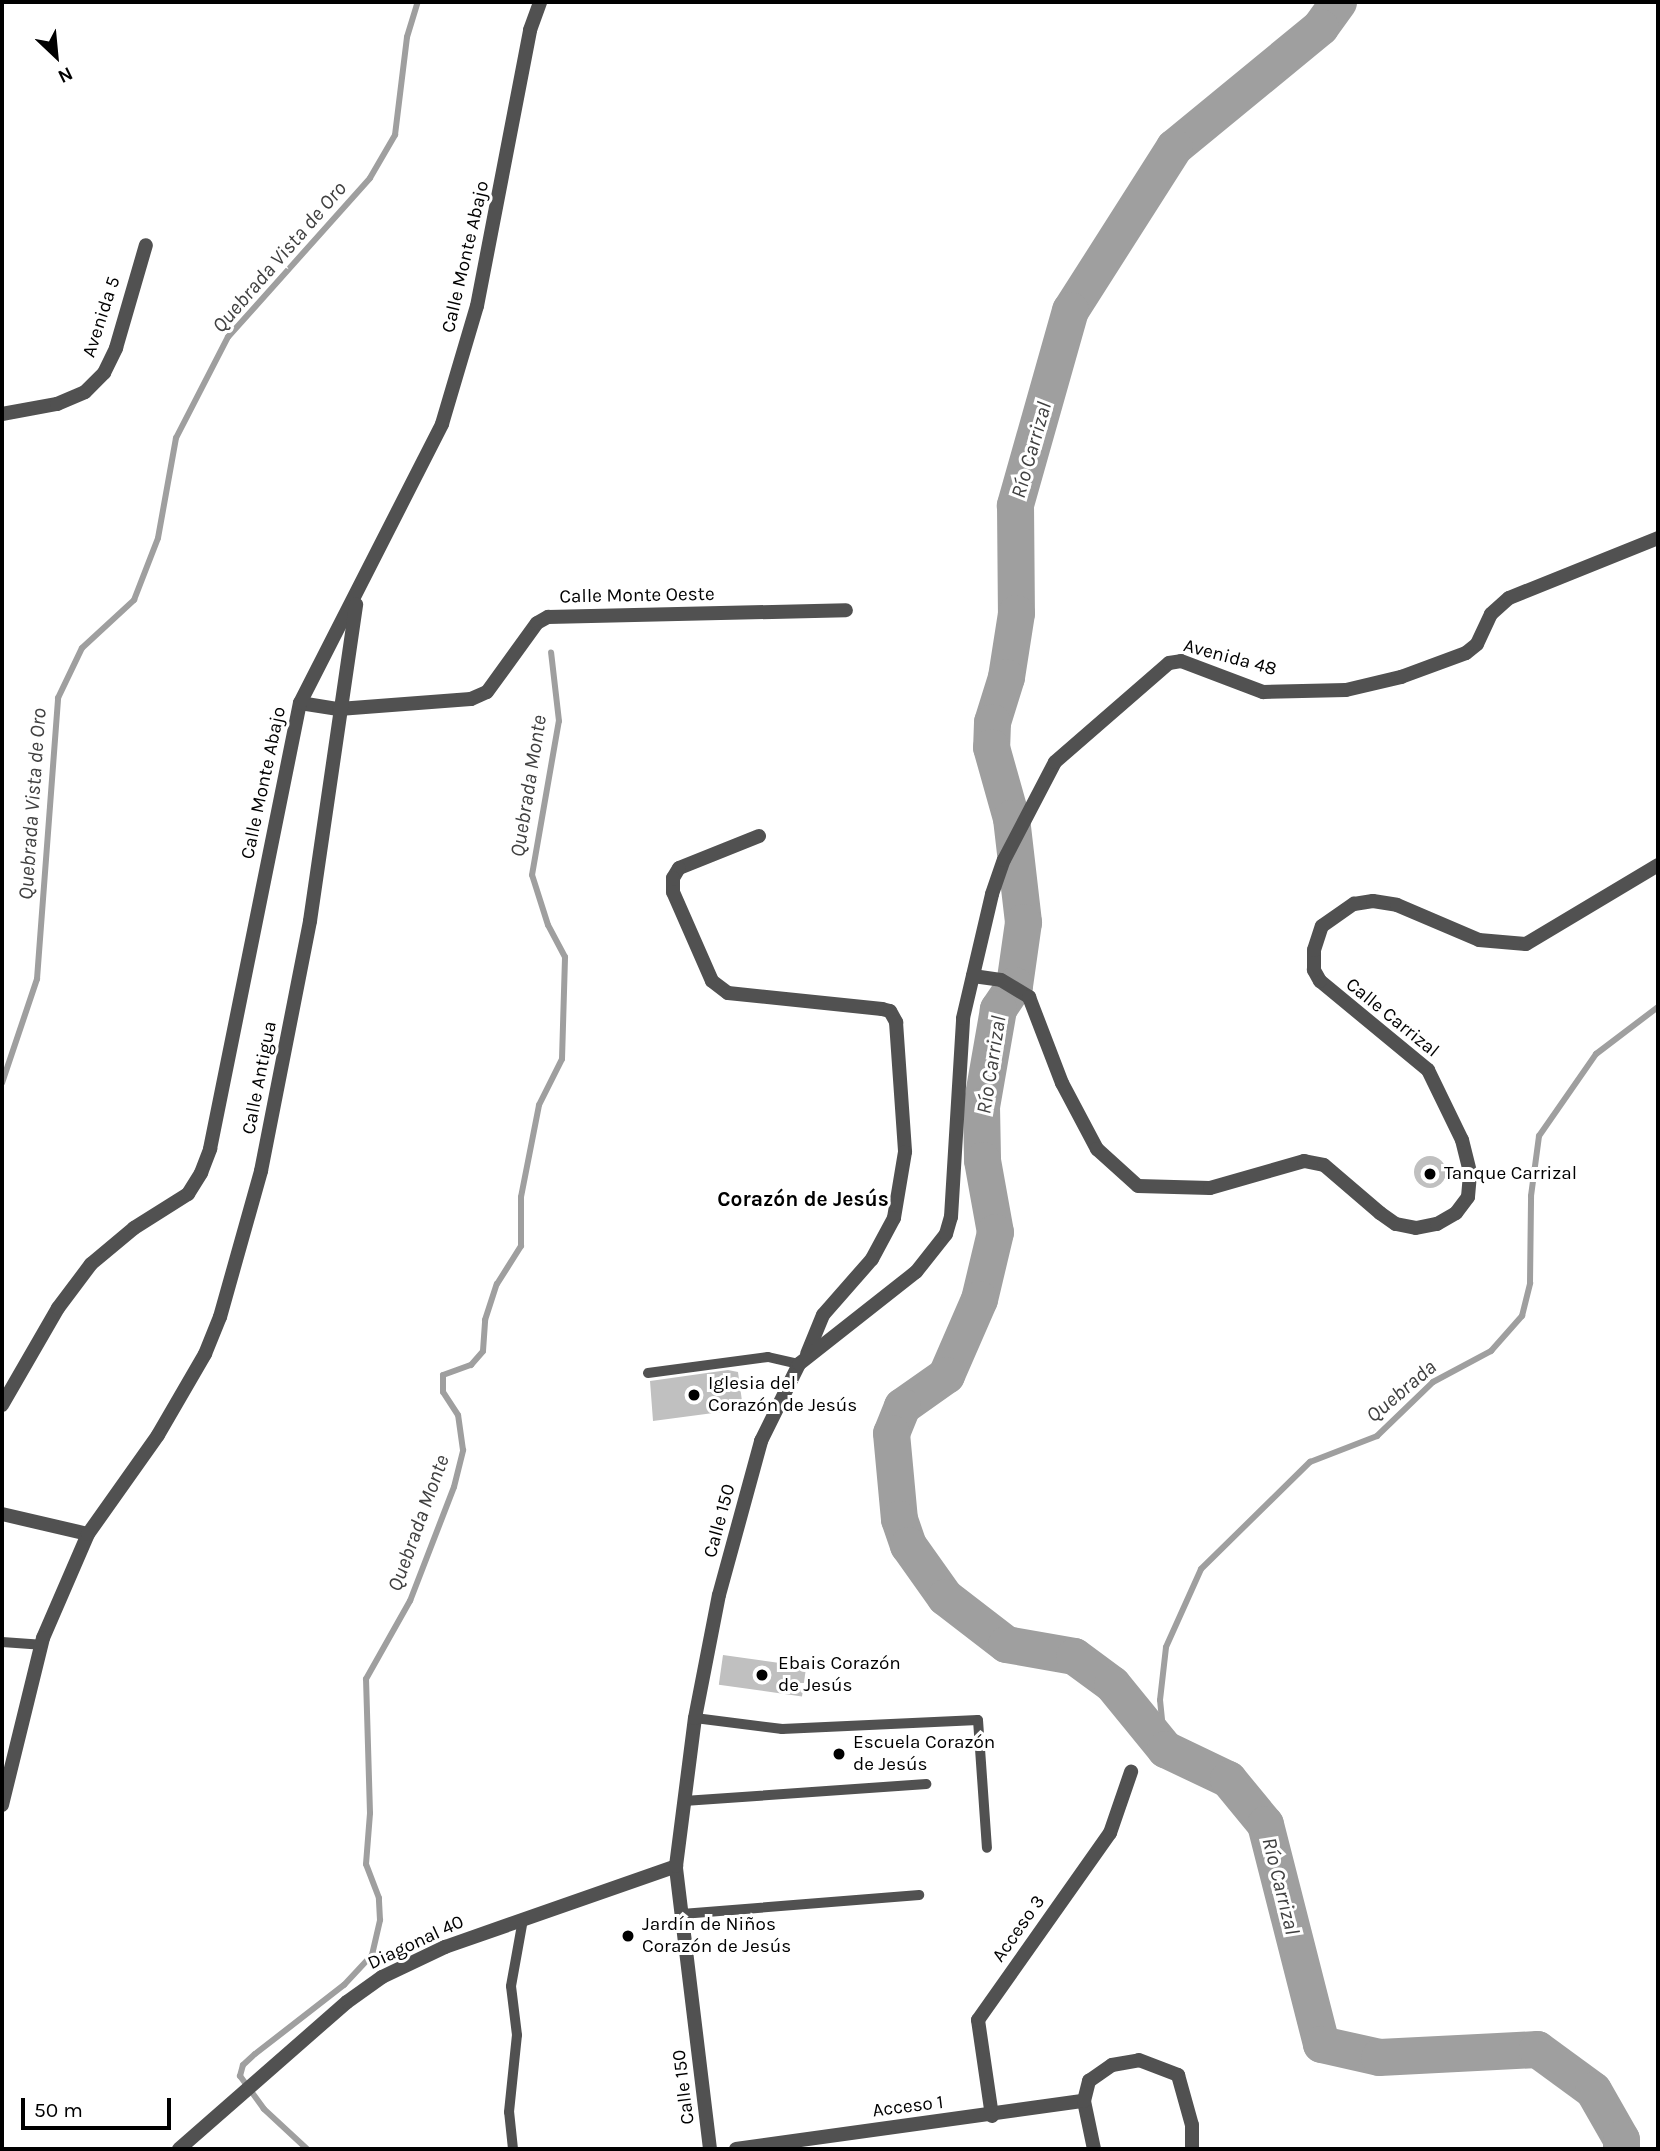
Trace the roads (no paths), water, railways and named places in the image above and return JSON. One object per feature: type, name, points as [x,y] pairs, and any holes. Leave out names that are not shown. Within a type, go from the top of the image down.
[{"type":"street","name":"Calle Monte Abajo","points":[[2,1405],[58,1308],[91,1264],[134,1228],[188,1194],[201,1173],[210,1149],[300,703],[442,424],[477,306],[530,30],[540,2]]},
{"type":"street","name":"Avenida 5","points":[[2,414],[57,404],[86,392],[104,373],[116,348],[146,245]]},
{"type":"street","name":"Avenida 48","points":[[973,975],[1004,860],[1055,762],[1168,663],[1181,661],[1263,692],[1346,690],[1401,677],[1466,653],[1477,645],[1492,614],[1509,598],[1658,538]]},
{"type":"street","name":"Calle Antigua","points":[[88,1534],[158,1435],[205,1354],[220,1317],[261,1171],[305,949],[358,592]]},
{"type":"street","name":"Calle Monte Oeste","points":[[300,703],[339,709],[479,696],[486,692],[537,623],[548,617],[846,610]]},
{"type":"street","points":[[760,836],[679,868],[673,878],[673,892],[712,981],[728,993],[882,1009],[890,1011],[896,1022],[905,1152],[894,1218],[872,1259],[823,1315],[803,1360]]},
{"type":"street","name":"Calle Carrizal","points":[[973,975],[1014,985],[1029,997],[1062,1083],[1097,1149],[1138,1186],[1210,1188],[1304,1161],[1324,1165],[1396,1224],[1416,1228],[1437,1224],[1456,1213],[1468,1197],[1470,1172],[1462,1140],[1428,1070],[1320,981],[1314,970],[1314,950],[1322,926],[1354,904],[1373,901],[1396,905],[1479,940],[1526,944],[1658,865]]},
{"type":"street","name":"Calle 150","points":[[710,2149],[676,1866],[695,1718],[719,1595],[761,1441],[803,1360],[916,1272],[946,1234],[951,1217],[963,1018],[973,975]]},
{"type":"street","points":[[2,1514],[88,1534],[41,1644],[2,1805]]},
{"type":"street","name":"Acceso 3","points":[[992,2116],[976,2031],[978,2020],[1110,1833],[1131,1772]]},
{"type":"street","name":"Diagonal 40","points":[[179,2149],[346,2002],[382,1977],[445,1947],[676,1866]]},
{"type":"street","points":[[1094,2149],[1084,2101],[1089,2081],[1112,2065],[1139,2060],[1166,2067],[1178,2075],[1192,2125],[1192,2149]]},
{"type":"street","name":"Acceso 1","points":[[736,2149],[992,2116],[1084,2101]]},
{"type":"lane","points":[[648,1373],[768,1357],[803,1360]]},
{"type":"lane","points":[[2,1642],[41,1644]]},
{"type":"lane","points":[[695,1718],[782,1729],[978,1720],[987,1848]]},
{"type":"lane","points":[[684,1801],[926,1784]]},
{"type":"lane","points":[[682,1914],[919,1895]]},
{"type":"lane","points":[[513,2149],[509,2112],[517,2035],[511,1986],[523,1919]]},
{"type":"waterway","name":"Quebrada Vista de Oro","points":[[2,1083],[37,979],[58,698],[82,648],[134,600],[158,538],[176,438],[228,337],[370,178],[395,135],[407,37],[418,2]]},
{"type":"waterway","name":"Río Carrizal","points":[[1338,2],[1320,27],[1174,147],[1070,310],[1015,505],[1016,613],[1006,677],[992,722],[991,747],[1011,818],[1023,922],[1014,985],[998,1009],[981,1106],[982,1160],[995,1232],[979,1299],[946,1375],[902,1406],[891,1433],[899,1519],[908,1545],[945,1597],[1006,1644],[1074,1656],[1112,1684],[1165,1749],[1228,1779],[1265,1824],[1321,2044],[1379,2057],[1537,2049],[1593,2090],[1621,2139],[1621,2149]]},
{"type":"waterway","name":"Quebrada Monte","points":[[307,2149],[264,2109],[240,2076],[243,2065],[344,1985],[372,1955],[380,1920],[379,1898],[366,1864],[370,1813],[366,1679],[410,1601],[454,1487],[463,1450],[458,1415],[443,1392],[443,1375],[471,1365],[483,1351],[485,1320],[497,1284],[521,1246],[521,1197],[539,1105],[562,1059],[565,957],[548,925],[532,875],[559,721],[551,652]]},
{"type":"waterway","name":"Quebrada","points":[[1165,1749],[1160,1700],[1166,1647],[1201,1569],[1310,1462],[1377,1436],[1433,1382],[1491,1351],[1522,1316],[1530,1283],[1531,1196],[1539,1136],[1596,1054],[1658,1007]]},
{"type":"place","name":"Tanque Carrizal","points":[[1430,1174]]},
{"type":"place","name":"Iglesia del Corazón de Jesús","points":[[694,1395]]},
{"type":"place","name":"Ebais Corazón de Jesús","points":[[762,1675]]},
{"type":"place","name":"Escuela Corazón de Jesús","points":[[839,1754]]},
{"type":"place","name":"Jardín de Niños Corazón de Jesús","points":[[628,1936]]},
{"type":"district","name":"Corazón de Jesús","points":[[803,1199]]}]
